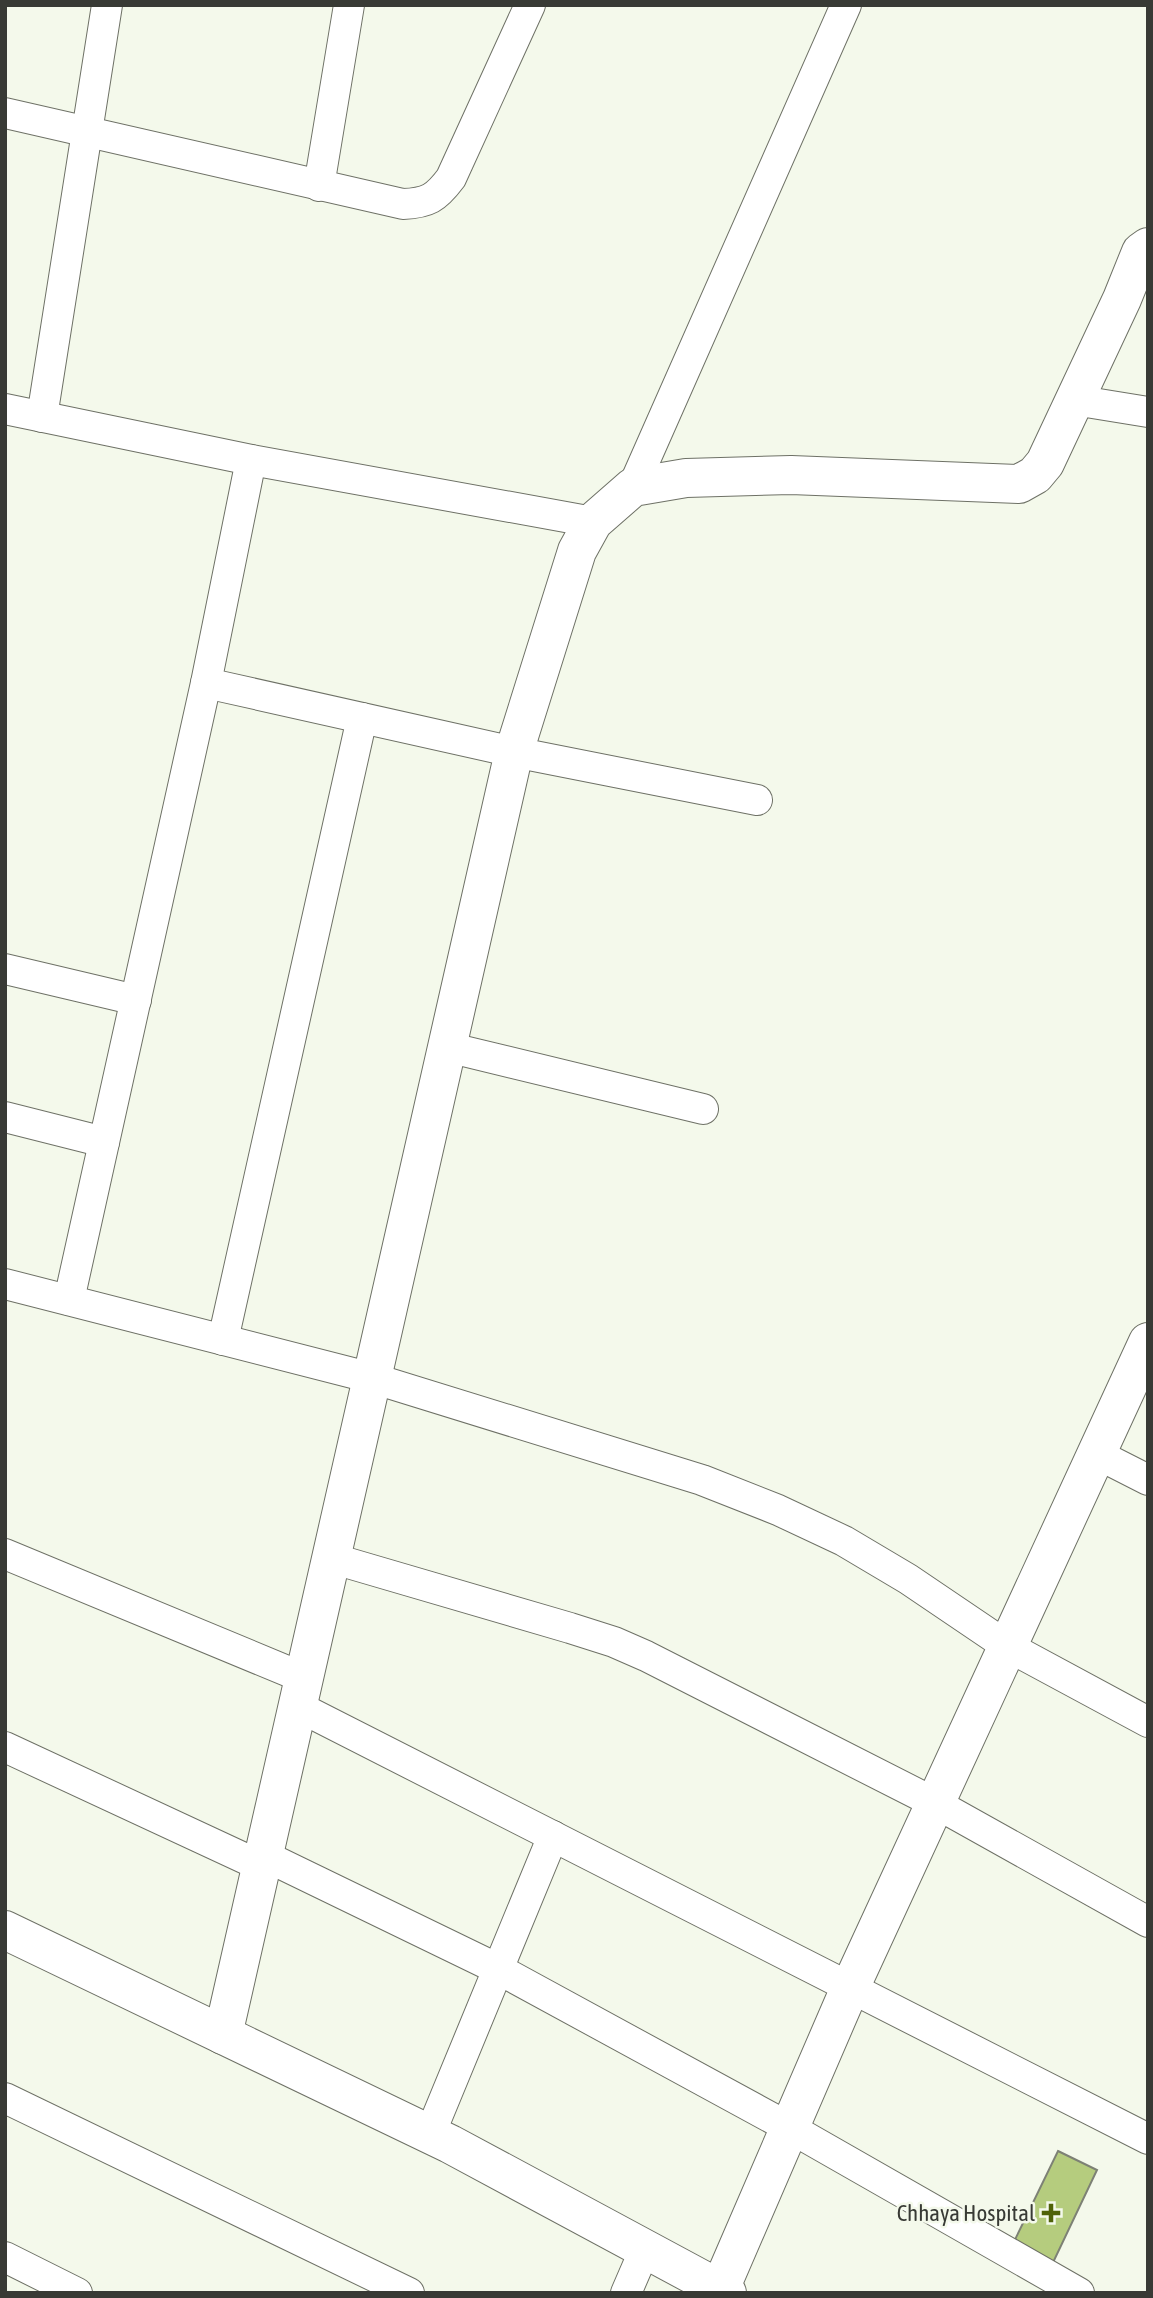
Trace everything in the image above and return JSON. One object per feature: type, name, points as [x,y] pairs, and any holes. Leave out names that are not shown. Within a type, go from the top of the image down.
[{"type":"street","points":[[42,417],[107,5]]},
{"type":"street","points":[[319,186],[349,5]]},
{"type":"street","points":[[5,113],[319,186],[403,204],[423,204],[440,193],[451,178],[530,5]]},
{"type":"street","points":[[223,2035],[514,752],[577,551],[593,522],[633,487],[846,5]]},
{"type":"street","points":[[633,487],[686,478],[735,475],[1019,484],[1035,475],[1045,463],[1147,242]]},
{"type":"street","points":[[1074,400],[1148,412]]},
{"type":"street","points":[[5,409],[251,460],[593,522]]},
{"type":"street","points":[[69,1300],[206,683],[251,460]]},
{"type":"street","points":[[206,683],[514,752],[757,800]]},
{"type":"street","points":[[223,1340],[362,718]]},
{"type":"street","points":[[5,968],[136,1000]]},
{"type":"street","points":[[447,1047],[703,1109]]},
{"type":"street","points":[[5,1117],[104,1142]]},
{"type":"street","points":[[5,1284],[372,1378],[702,1479],[844,1541],[908,1579],[1007,1646],[1148,1722]]},
{"type":"street","points":[[5,1930],[430,2134],[724,2291],[850,1988],[1148,1342]]},
{"type":"street","points":[[1095,1453],[1148,1479]]},
{"type":"street","points":[[5,1555],[300,1692],[553,1836],[1148,2139]]},
{"type":"street","points":[[331,1558],[614,1642],[646,1656],[934,1803],[1148,1922]]},
{"type":"street","points":[[5,1746],[498,1969],[790,2127],[1079,2293]]},
{"type":"street","points":[[430,2134],[553,1836]]},
{"type":"street","points":[[5,2098],[409,2293]]},
{"type":"street","points":[[626,2293],[645,2249]]},
{"type":"street","points":[[5,2257],[77,2293]]},
{"type":"building","points":[[1058,2151],[1097,2170],[1049,2271],[1009,2252]]},
{"type":"place","name":"Chhaya Hospital","points":[[1051,2213]]}]
